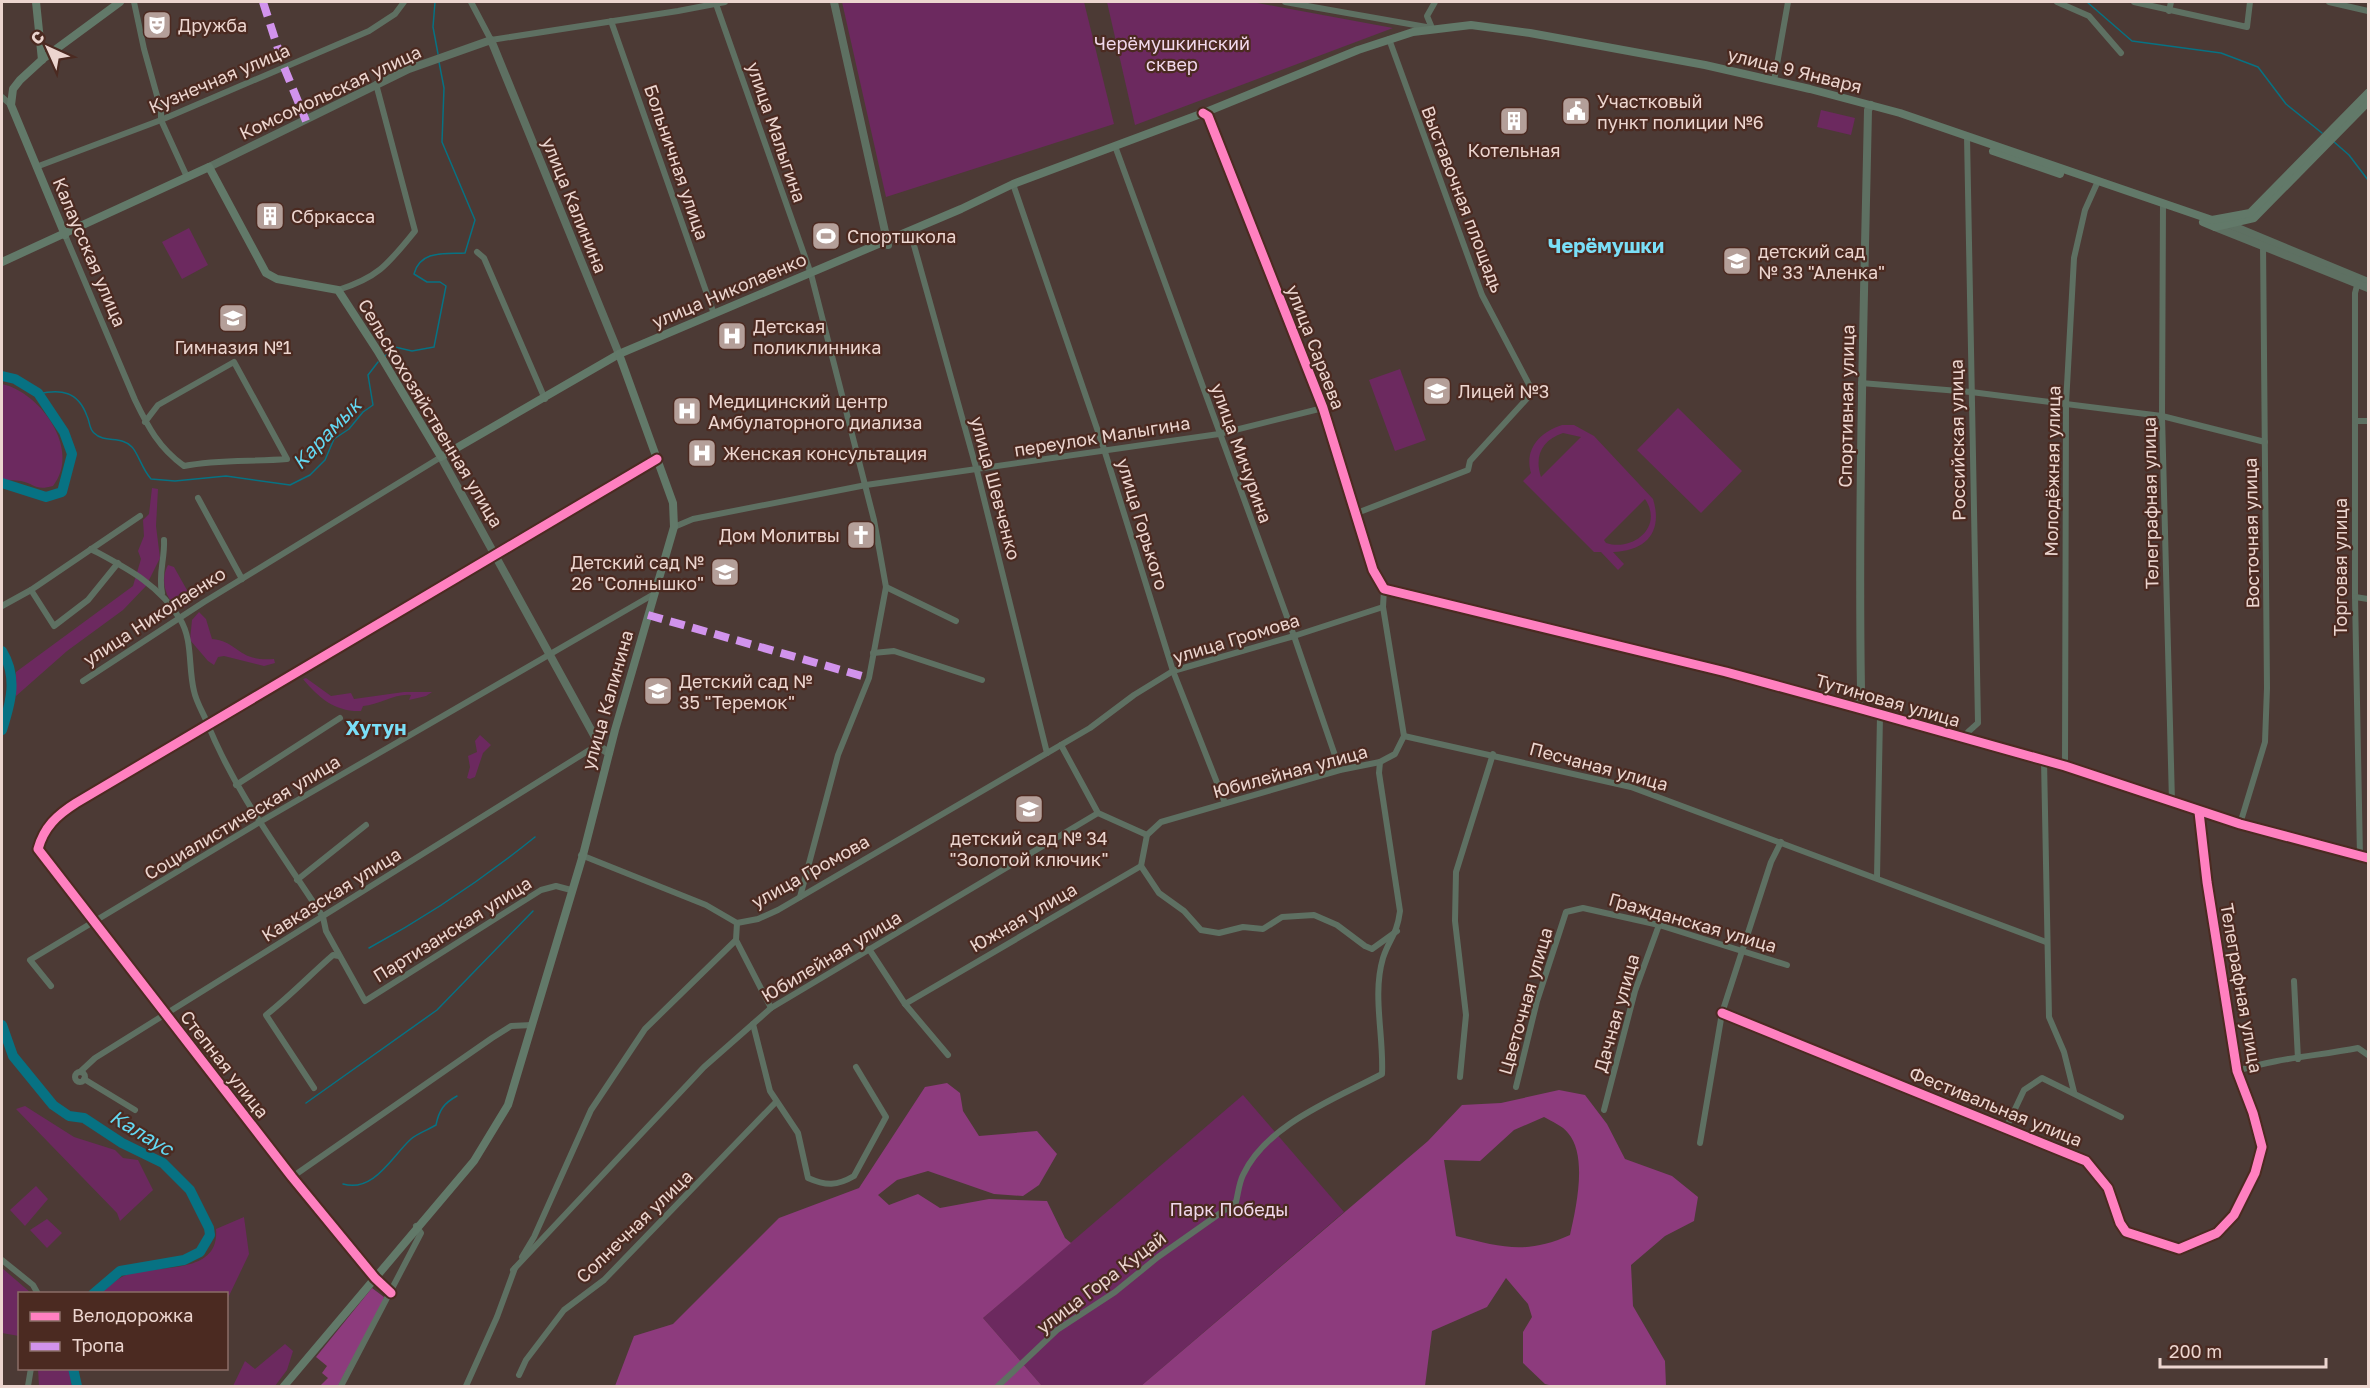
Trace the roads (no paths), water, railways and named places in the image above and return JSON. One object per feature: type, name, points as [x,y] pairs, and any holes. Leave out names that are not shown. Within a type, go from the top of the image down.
[{"type":"main road","points":[[36,2],[42,60]]},
{"type":"main road","points":[[11,105],[13,90],[20,80],[42,60],[120,2]]},
{"type":"main road","name":"улица 9 Января","points":[[1358,50],[1432,30],[1471,25],[1530,33],[1706,65],[1870,108],[2214,223]]},
{"type":"main road","name":"улица 9 Января","points":[[1432,30],[1471,28],[1527,37],[1704,69],[1870,108]]},
{"type":"main road","name":"улица Николаенко","points":[[615,356],[811,276],[1014,187],[1390,41]]},
{"type":"main road","name":"улица Николаенко","points":[[1205,114],[1358,50]]},
{"type":"main road","points":[[2339,129],[2368,93]]},
{"type":"main road","points":[[2214,223],[2227,224],[2254,218],[2317,151],[2368,102]]},
{"type":"main road","name":"Калаусская улица","points":[[11,105],[64,235]]},
{"type":"main road","points":[[2214,223],[2250,213],[2317,151]]},
{"type":"main road","name":"Комсомольская улица","points":[[2,264],[209,167]]},
{"type":"main road","name":"Сельскохозяйственная улица","points":[[209,167],[266,273],[277,279],[338,290],[441,457]]},
{"type":"main road","name":"улица Николаенко","points":[[441,457],[615,356],[811,276]]},
{"type":"main road","name":"улица Калинина","points":[[417,1227],[474,1161],[508,1105],[581,855],[652,595],[674,527],[674,503],[615,356]]},
{"type":"main road","points":[[652,595],[671,526],[670,503],[656,459]]},
{"type":"main road","points":[[282,1386],[417,1227]]},
{"type":"street","points":[[134,2],[161,120],[187,177]]},
{"type":"street","name":"Кузнечная улица","points":[[36,167],[161,120],[369,31],[395,14],[404,2]]},
{"type":"street","name":"улица Калинина","points":[[471,2],[491,40],[615,356]]},
{"type":"street","name":"Комсомольская улица","points":[[209,167],[409,69],[491,40],[726,2]]},
{"type":"street","points":[[834,2],[887,243]]},
{"type":"street","points":[[1285,2],[1432,30]]},
{"type":"street","points":[[1432,30],[1427,16],[1435,2]]},
{"type":"street","points":[[1774,81],[1788,2]]},
{"type":"street","points":[[2057,2],[2089,16],[2121,53]]},
{"type":"street","points":[[2134,2],[2247,27],[2250,2]]},
{"type":"street","points":[[2169,11],[2171,2]]},
{"type":"street","points":[[2329,2],[2368,11]]},
{"type":"street","name":"улица Малыгина","points":[[716,4],[811,276],[866,485],[881,549],[886,587],[869,678],[838,755],[800,897]]},
{"type":"street","name":"Больничная улица","points":[[611,21],[714,314]]},
{"type":"street","name":"Выставочная площадь","points":[[1357,513],[1468,470],[1470,461],[1533,392],[1482,295],[1390,41]]},
{"type":"street","points":[[338,290],[362,282],[384,268],[415,231],[376,84]]},
{"type":"street","name":"Калаусская улица","points":[[2,97],[11,105]]},
{"type":"street","name":"Спортивная улица","points":[[1858,708],[1861,690],[1858,538],[1861,383],[1870,108]]},
{"type":"street","name":"улица Сараева","points":[[1205,114],[1323,408],[1373,570],[1384,589],[1383,607],[1403,732]]},
{"type":"street","name":"Российская улица","points":[[1967,139],[1978,723],[1968,732],[1967,739]]},
{"type":"street","name":"улица Мичурина","points":[[1116,148],[1294,636],[1340,770]]},
{"type":"street","name":"Молодёжная улица","points":[[2065,766],[2066,404],[2074,258],[2085,210],[2097,183]]},
{"type":"street","name":"улица Горького","points":[[1014,187],[1104,449],[1173,671],[1225,803]]},
{"type":"street","name":"Телеграфная улица","points":[[2162,206],[2162,416],[2172,802]]},
{"type":"street","points":[[2214,223],[2359,281],[2368,288]]},
{"type":"street","points":[[2227,224],[2263,241]]},
{"type":"street","name":"улица Шевченко","points":[[910,233],[977,471],[1047,753]]},
{"type":"street","name":"Калаусская улица","points":[[64,235],[145,422],[155,441],[184,466],[214,459],[252,462],[287,459],[234,362],[158,405],[145,422]]},
{"type":"street","name":"Восточная улица","points":[[2240,824],[2265,742],[2268,688],[2263,241]]},
{"type":"street","points":[[477,252],[484,258],[544,399]]},
{"type":"street","points":[[2359,281],[2368,282]]},
{"type":"street","name":"Торговая улица","points":[[2359,281],[2355,293],[2355,597],[2360,857]]},
{"type":"street","points":[[1861,383],[1971,392],[2162,416],[2265,442]]},
{"type":"street","name":"переулок Малыгина","points":[[674,527],[693,519],[866,485],[977,471],[1104,449],[1220,434],[1323,408]]},
{"type":"street","points":[[2355,421],[2368,421]]},
{"type":"street","name":"Сельскохозяйственная улица","points":[[441,457],[599,744],[608,752]]},
{"type":"street","name":"улица Николаенко","points":[[83,681],[242,579],[441,457]]},
{"type":"street","points":[[207,724],[297,674],[656,459]]},
{"type":"street","name":"улица Николаенко","points":[[198,498],[242,579]]},
{"type":"street","points":[[2,606],[31,590],[140,516]]},
{"type":"street","points":[[162,594],[159,574],[165,557],[164,540]]},
{"type":"street","name":"Партизанская улица","points":[[92,549],[138,574],[162,594],[180,619],[189,652],[194,691],[236,785],[258,823],[323,917],[326,931],[365,1001],[534,894],[552,886],[570,890]]},
{"type":"street","points":[[31,590],[54,626],[88,600],[118,564]]},
{"type":"street","points":[[886,587],[956,621]]},
{"type":"street","name":"Тутиновая улица","points":[[1384,589],[1726,672],[1858,708],[2065,766],[2199,812],[2368,858]]},
{"type":"street","name":"Социалистическая улица","points":[[51,986],[30,960],[97,922],[258,823],[652,595]]},
{"type":"street","points":[[2355,597],[2368,599]]},
{"type":"street","name":"улица Громова","points":[[736,940],[737,923],[758,919],[800,897],[1061,745],[1173,671],[1383,607]]},
{"type":"street","points":[[873,653],[894,651],[982,680]]},
{"type":"street","points":[[1877,878],[1880,715]]},
{"type":"street","points":[[236,785],[340,718]]},
{"type":"street","name":"Степная улица","points":[[207,724],[61,812],[46,828],[38,849],[97,922],[166,1016],[292,1178],[374,1277],[391,1293]]},
{"type":"street","name":"Песчаная улица","points":[[1403,732],[1631,787],[2046,942]]},
{"type":"street","name":"Юбилейная улица","points":[[1147,835],[1161,822],[1340,770],[1380,762],[1395,754],[1403,732]]},
{"type":"street","name":"Кавказская улица","points":[[135,1110],[84,1079],[76,1080],[75,1075],[95,1058],[166,1016],[599,744]]},
{"type":"street","points":[[1061,745],[1098,813],[1147,835],[1141,866],[1159,893],[1184,911],[1201,930],[1219,933],[1243,927],[1263,929],[1282,917],[1314,915],[1326,918],[1365,946],[1372,948],[1397,931]]},
{"type":"street","points":[[1460,1077],[1466,1015],[1455,921],[1456,872],[1493,754]]},
{"type":"street","points":[[2044,760],[2049,1017],[2064,1052],[2074,1092]]},
{"type":"street","name":"улица Гора Куцай","points":[[998,1386],[1057,1330],[1115,1292],[1158,1257],[1236,1202],[1242,1176],[1260,1151],[1300,1115],[1382,1074],[1383,1051],[1378,1001],[1383,959],[1397,931],[1400,911],[1379,773],[1380,762]]},
{"type":"street","name":"Телеграфная улица","points":[[2199,812],[2207,882],[2237,1071],[2253,1113],[2262,1147],[2255,1173],[2241,1200]]},
{"type":"street","name":"Юбилейная улица","points":[[513,1270],[704,1066],[771,1008],[1098,813]]},
{"type":"street","points":[[297,880],[366,825]]},
{"type":"street","points":[[1700,1143],[1722,1012],[1771,862],[1781,842]]},
{"type":"street","points":[[581,855],[706,905],[737,923]]},
{"type":"street","name":"Южная улица","points":[[905,1004],[1141,866]]},
{"type":"street","name":"Гражданская улица","points":[[1562,922],[1566,912],[1583,908],[1659,925],[1787,965]]},
{"type":"street","name":"Цветочная улица","points":[[1516,1087],[1537,1001],[1562,922]]},
{"type":"street","name":"Дачная улица","points":[[1604,1110],[1635,991],[1659,925]]},
{"type":"street","points":[[466,1386],[497,1317],[513,1270],[534,1237],[591,1110],[645,1029],[736,940],[771,1008]]},
{"type":"street","points":[[869,949],[905,1004],[948,1055]]},
{"type":"street","points":[[314,1088],[266,1015],[296,991],[302,981],[333,955],[339,956]]},
{"type":"street","points":[[2294,981],[2298,1059]]},
{"type":"street","name":"Фестивальная улица","points":[[1722,1012],[2086,1161],[2108,1188],[2120,1223],[2126,1232],[2136,1237],[2179,1249],[2217,1233],[2234,1215],[2241,1200]]},
{"type":"street","points":[[753,1024],[771,1091],[798,1133],[808,1178],[832,1185],[854,1176],[886,1117],[856,1067]]},
{"type":"street","points":[[292,1178],[492,1038],[511,1026],[531,1025]]},
{"type":"street","points":[[2237,1071],[2264,1062],[2298,1059],[2358,1048],[2368,1055]]},
{"type":"street","points":[[2006,1128],[2024,1090],[2042,1078],[2121,1117]]},
{"type":"street","name":"Солнечная улица","points":[[519,1375],[526,1360],[564,1310],[604,1280],[776,1102]]},
{"type":"street","name":"улица Калинина","points":[[341,1386],[421,1233],[417,1227]]},
{"type":"street","points":[[2,1260],[33,1285],[37,1292]]},
{"type":"street","points":[[28,1386],[31,1370]]},
{"type":"waterway","name":"Карамык","points":[[435,2],[433,27],[438,54]]},
{"type":"waterway","name":"Карамык","points":[[2087,2],[2132,41],[2221,53],[2258,67],[2286,104],[2322,133]]},
{"type":"waterway","name":"Карамык","points":[[384,357],[395,347],[412,351],[434,347],[446,286],[440,282],[427,282],[414,274],[417,266],[428,257],[465,253],[475,220],[442,142],[444,88],[439,62]]},
{"type":"waterway","name":"Карамык","points":[[2333,141],[2349,155],[2368,180]]},
{"type":"waterway","name":"Карамык","points":[[38,394],[61,392],[74,397],[83,408],[92,431],[103,438],[128,443],[151,479],[175,481],[226,476],[290,485],[310,475],[325,460],[334,439],[349,429],[363,412],[373,405],[368,375],[378,362]]},
{"type":"waterway","name":"Калаус","points":[[2,376],[15,379],[38,393],[64,432],[72,454],[62,492],[46,497],[2,483]]},
{"type":"waterway","name":"Калаус","points":[[2,651],[10,670],[11,680],[10,700],[2,730]]},
{"type":"waterway","points":[[369,948],[455,896],[535,837]]},
{"type":"waterway","points":[[306,1103],[437,1010],[533,911]]},
{"type":"waterway","name":"Калаус","points":[[2,1025],[13,1056],[53,1105],[69,1116],[84,1118],[122,1143],[163,1163],[190,1190],[209,1228],[210,1235],[200,1252],[184,1260],[120,1271],[95,1292]]},
{"type":"waterway","points":[[343,1184],[354,1185],[373,1178],[411,1139],[436,1125],[443,1108],[457,1096]]},
{"type":"waterway","name":"Калаус","points":[[73,1370],[77,1386]]},
{"type":"place","name":"Дружба","points":[[157,25]]},
{"type":"place","name":"Участковый пункт полиции №6","points":[[1576,111]]},
{"type":"place","name":"Котельная","points":[[1514,121]]},
{"type":"place","name":"Сбркасса","points":[[270,216]]},
{"type":"place","name":"Спортшкола","points":[[826,236]]},
{"type":"place","name":"детский сад № 33 \"Аленка\"","points":[[1737,261]]},
{"type":"place","name":"Гимназия №1","points":[[233,318]]},
{"type":"place","name":"Детская поликлинника","points":[[732,336]]},
{"type":"place","name":"Лицей №3","points":[[1437,391]]},
{"type":"place","name":"Медицинский центр Амбулаторного диализа","points":[[687,411]]},
{"type":"place","name":"Женская консультация","points":[[702,453]]},
{"type":"place","name":"Дом Молитвы","points":[[861,535]]},
{"type":"place","name":"Детский сад № 26 \"Солнышко\"","points":[[725,572]]},
{"type":"place","name":"Детский сад № 35 \"Теремок\"","points":[[658,691]]},
{"type":"place","name":"детский сад № 34 \"Золотой ключик\"","points":[[1029,809]]},
{"type":"district","name":"Черёмушки","points":[[1606,245]]},
{"type":"district","name":"Хутун","points":[[376,727]]},
{"type":"park label","name":"Черёмушкинский сквер","points":[[1172,53]]},
{"type":"park label","name":"Парк Победы","points":[[1229,1209]]}]
